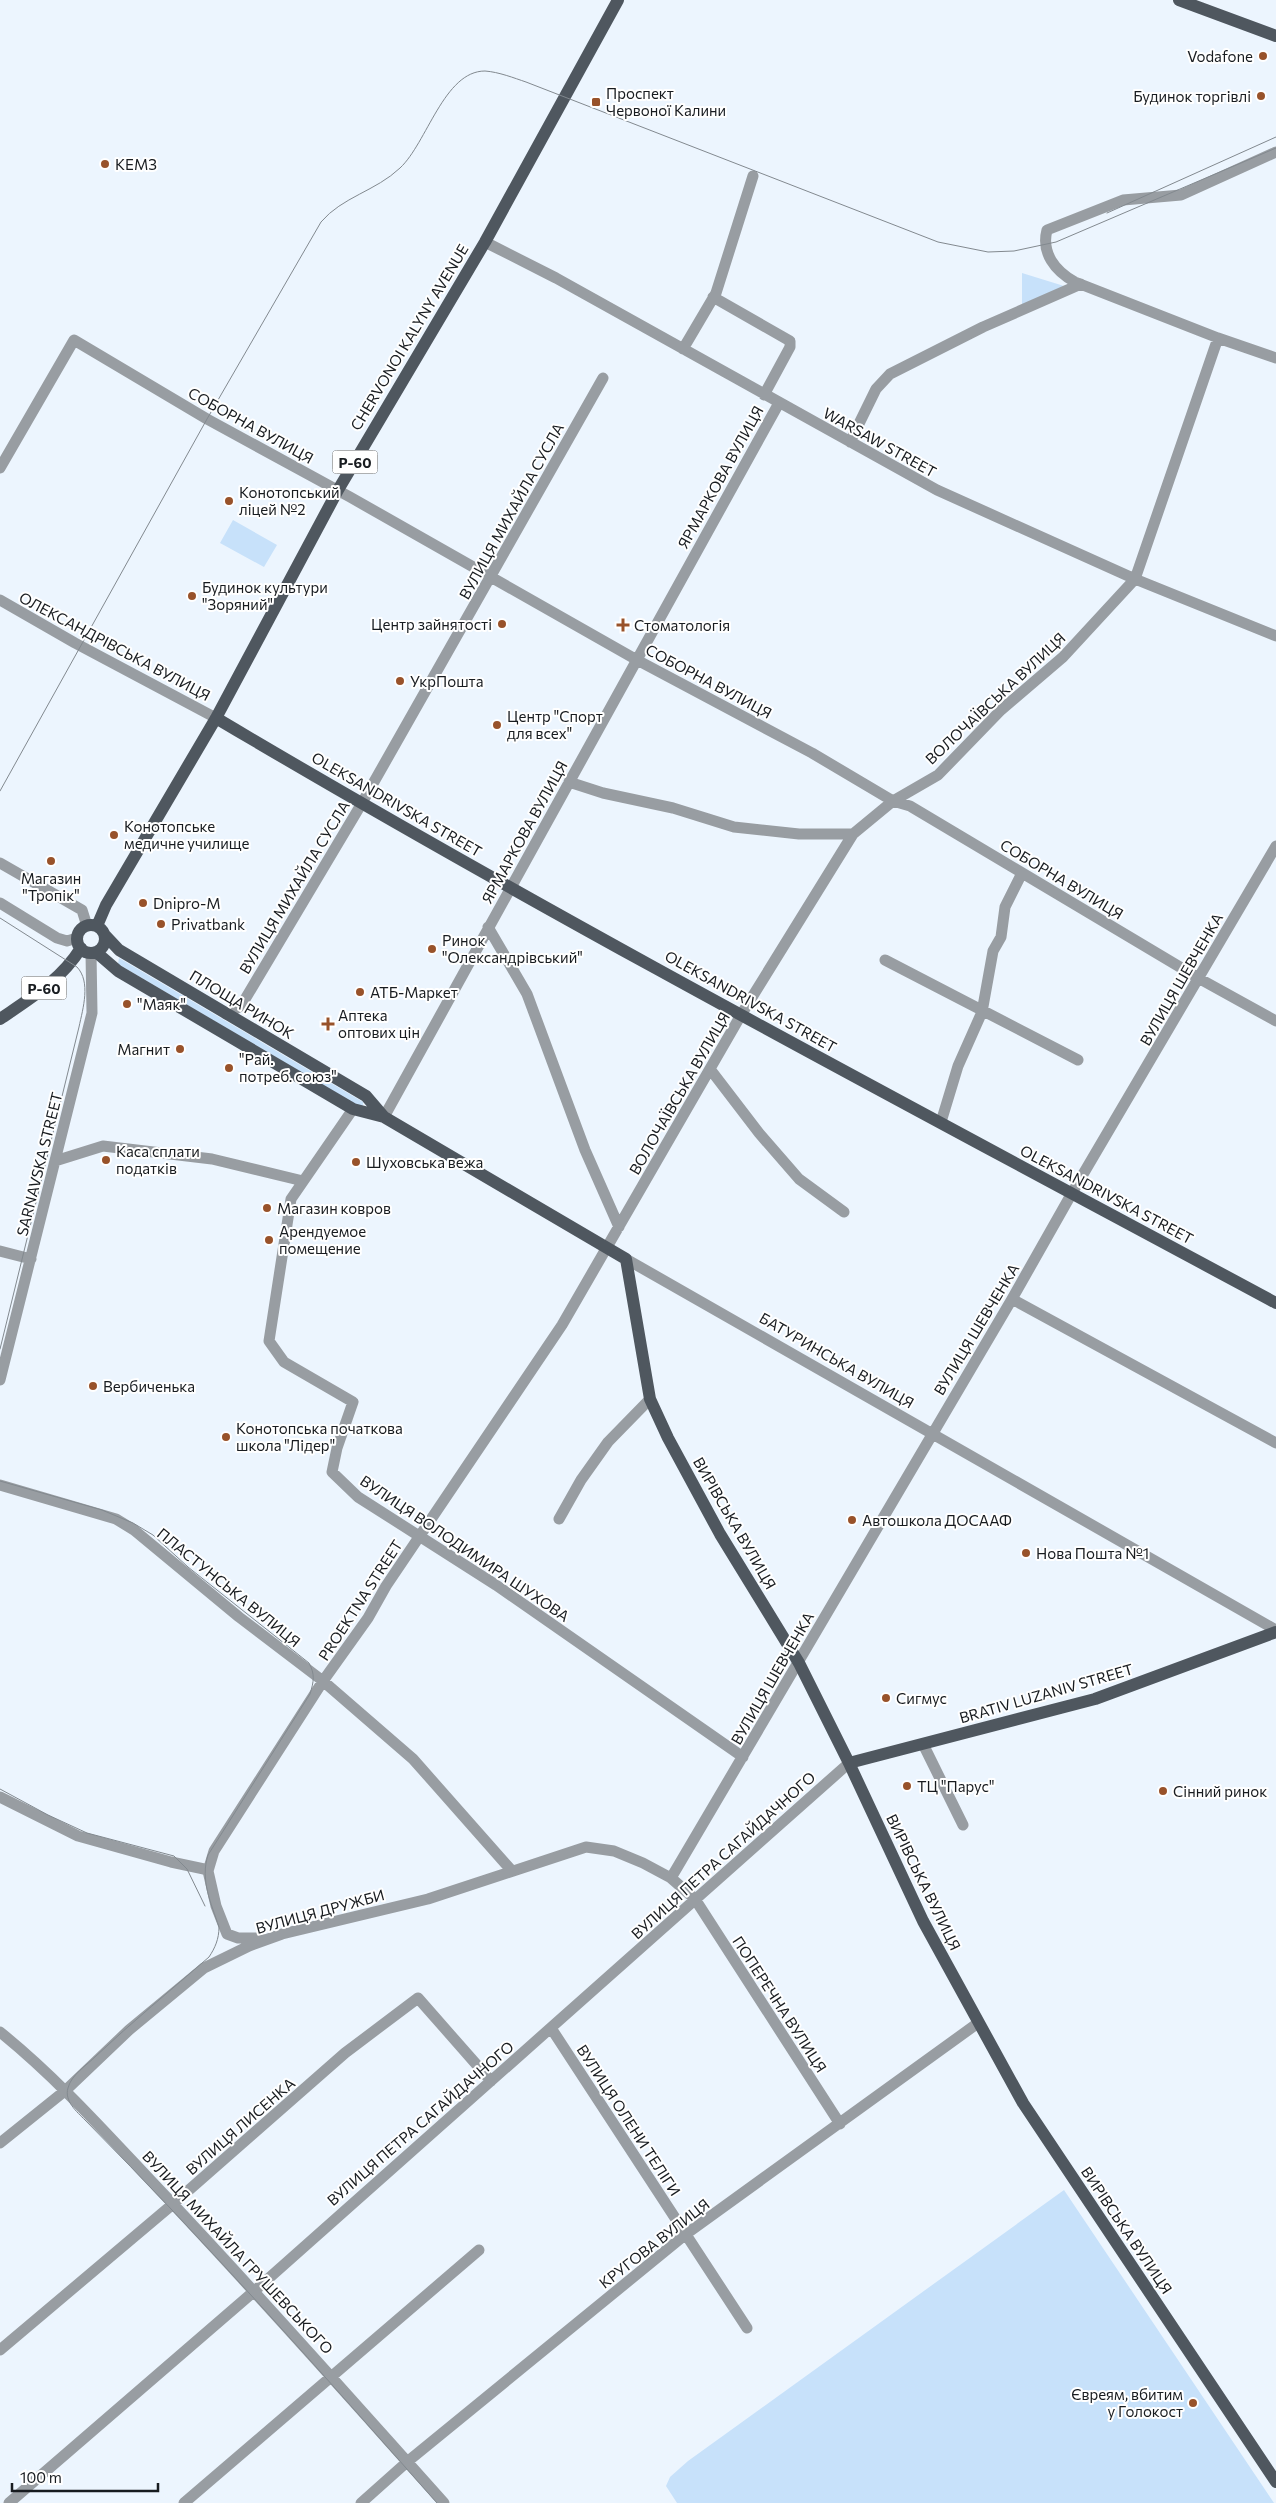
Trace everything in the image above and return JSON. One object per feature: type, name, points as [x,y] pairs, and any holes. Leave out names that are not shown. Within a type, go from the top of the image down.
[{"type":"main road","name":"CHERVONOI KALYNY AVENUE","points":[[96,929],[106,905],[216,718],[338,490],[484,242],[618,0]]},
{"type":"main road","points":[[1179,0],[1276,36]]},
{"type":"main road","name":"OLEKSANDRIVSKA STREET","points":[[216,718],[362,804],[510,887],[1276,1303]]},
{"type":"main road","name":"Р-60","points":[[0,1019],[57,979],[86,948],[104,945],[96,929],[82,929],[86,948]]},
{"type":"main road","name":"ПЛОЩА РИНОК","points":[[96,929],[119,950],[366,1096],[384,1117]]},
{"type":"main road","points":[[86,948],[118,971],[353,1109],[384,1117]]},
{"type":"main road","name":"БАТУРИНСЬКА ВУЛИЦЯ","points":[[384,1117],[626,1259]]},
{"type":"main road","name":"ВИРІВСЬКА ВУЛИЦЯ","points":[[626,1259],[650,1399],[668,1438],[720,1534],[799,1663],[849,1763],[923,1922],[1023,2103],[1276,2482]]},
{"type":"main road","name":"BRATIV LUZANIV STREET","points":[[849,1763],[1095,1699],[1276,1631]]},
{"type":"street","points":[[1276,152],[1180,195],[1123,200],[1047,230],[1045,245],[1055,269],[1081,284],[1218,338],[1276,358]]},
{"type":"street","points":[[683,349],[713,297],[753,176]]},
{"type":"street","name":"WARSAW STREET","points":[[484,242],[556,278],[937,490],[1134,579],[1276,636]]},
{"type":"street","points":[[850,442],[876,389],[890,374],[983,327],[1081,284]]},
{"type":"street","points":[[713,297],[790,341],[790,347],[764,395]]},
{"type":"street","name":"ВОЛОЧАЇВСЬКА ВУЛИЦЯ","points":[[607,1247],[741,1014],[853,834],[893,801],[938,775],[1000,710],[1063,657],[1134,579],[1218,338]]},
{"type":"street","name":"СОБОРНА ВУЛИЦЯ","points":[[0,468],[74,340],[207,419],[492,576],[637,660],[812,753],[893,801],[910,806],[1200,979],[1276,1021]]},
{"type":"street","name":"ВУЛИЦЯ МИХАЙЛА СУСЛА","points":[[226,1014],[241,1006],[362,804],[603,378]]},
{"type":"street","name":"ЯРМАРКОВА ВУЛИЦЯ","points":[[384,1117],[637,660],[716,512],[779,403]]},
{"type":"street","name":"ОЛЕКСАНДРІВСЬКА ВУЛИЦЯ","points":[[0,600],[75,643],[216,718]]},
{"type":"street","points":[[569,782],[603,793],[674,808],[734,827],[799,834],[853,834]]},
{"type":"street","name":"ВУЛИЦЯ ШЕВЧЕНКА","points":[[671,1878],[799,1663],[1072,1193],[1200,979],[1276,846]]},
{"type":"street","points":[[0,863],[82,910],[96,929]]},
{"type":"street","points":[[942,1122],[958,1066],[982,1012],[993,951],[1001,937],[1005,907],[1022,873]]},
{"type":"street","points":[[0,903],[57,938],[86,948]]},
{"type":"street","points":[[488,927],[527,994],[585,1150],[619,1228]]},
{"type":"street","name":"SARNAVSKA STREET","points":[[0,1380],[92,1012],[86,948]]},
{"type":"street","points":[[885,960],[982,1012],[1078,1060]]},
{"type":"street","points":[[710,1069],[759,1133],[799,1179],[844,1212]]},
{"type":"street","name":"ВУЛИЦЯ ВОЛОДИМИРА ШУХОВА","points":[[353,1109],[291,1199],[269,1341],[284,1362],[353,1402],[337,1448],[332,1472],[358,1497],[496,1585],[743,1757]]},
{"type":"street","points":[[55,1161],[103,1146],[212,1159],[303,1181]]},
{"type":"street","name":"PROEKTNA STREET","points":[[208,1871],[214,1851],[323,1681],[368,1618],[420,1536],[562,1325],[607,1247]]},
{"type":"street","points":[[0,1251],[31,1259]]},
{"type":"street","name":"БАТУРИНСЬКА ВУЛИЦЯ","points":[[626,1259],[932,1432],[1276,1631]]},
{"type":"street","points":[[1012,1299],[1276,1443]]},
{"type":"street","points":[[560,1518],[582,1480],[608,1442],[650,1399]]},
{"type":"street","name":"ПЛАСТУНСЬКА ВУЛИЦЯ","points":[[0,1485],[116,1519],[126,1524],[239,1617],[323,1681],[414,1759],[512,1871]]},
{"type":"street","points":[[923,1744],[963,1826]]},
{"type":"street","name":"ВУЛИЦЯ ПЕТРА САГАЙДАЧНОГО","points":[[9,2503],[255,2291],[849,1763]]},
{"type":"street","points":[[0,1797],[78,1836],[171,1862],[196,1866],[208,1871],[216,1906],[227,1934],[229,1949],[224,1957]]},
{"type":"street","name":"ВУЛИЦЯ ДРУЖБИ","points":[[0,2142],[66,2090],[129,2030],[204,1968],[224,1957],[282,1934],[428,1899],[586,1848],[614,1851],[671,1878],[695,1899]]},
{"type":"street","name":"ПОПЕРЕЧНА ВУЛИЦЯ","points":[[695,1899],[840,2124]]},
{"type":"street","points":[[227,1934],[238,1938],[282,1934]]},
{"type":"street","name":"ВУЛИЦЯ ЛИСЕНКА","points":[[0,2350],[174,2204],[345,2053],[418,1998],[491,2081]]},
{"type":"street","name":"КРУГОВА ВУЛИЦЯ","points":[[361,2503],[407,2462],[686,2234],[978,2022]]},
{"type":"street","name":"ВУЛИЦЯ ОЛЕНИ ТЕЛІГИ","points":[[551,2028],[747,2328]]},
{"type":"street","name":"ВУЛИЦЯ МИХАЙЛА ГРУШЕВСЬКОГО","points":[[0,2032],[30,2056],[66,2090],[174,2204],[333,2376],[444,2503]]},
{"type":"street","points":[[184,2503],[479,2250]]},
{"type":"shaded area","points":[[1022,273],[1064,286],[1022,305]]},
{"type":"shaded area","points":[[233,520],[277,545],[264,567],[220,543]]},
{"type":"shaded area","points":[[119,958],[363,1102],[363,1105],[360,1107],[118,964]]},
{"type":"shaded area","points":[[1064,2190],[1274,2503],[677,2503],[666,2486],[670,2477],[688,2461]]},
{"type":"tram line","points":[[0,791],[207,419],[321,222],[339,206],[380,183],[400,168],[410,157],[447,95],[458,83],[471,74],[485,71],[506,75],[938,242],[988,252],[1014,251],[1056,242],[1276,148]]},
{"type":"tram line","points":[[1107,213],[1276,137]]},
{"type":"tram line","points":[[0,918],[77,967],[84,980],[85,988],[79,1027],[0,1349]]},
{"type":"tram line","points":[[0,1481],[102,1510],[133,1523],[153,1535],[188,1567],[309,1663],[311,1667],[313,1678],[310,1694],[208,1855],[205,1873],[206,1882],[219,1927],[217,1939],[209,1957],[80,2070],[72,2079],[67,2093],[75,2110],[220,2261],[437,2503]]},
{"type":"tram line","points":[[0,1789],[48,1815],[87,1833],[174,1856],[187,1869],[205,1906]]},
{"type":"place","name":"Vodafone","points":[[1263,56]]},
{"type":"place","name":"Будинок торгівлі","points":[[1261,96]]},
{"type":"place","name":"Проспект Червоної Калини","points":[[596,102]]},
{"type":"place","name":"КЕМЗ","points":[[105,164]]},
{"type":"place","name":"Конотопський ліцей №2","points":[[229,501]]},
{"type":"place","name":"Будинок культури \"Зоряний\"","points":[[192,596]]},
{"type":"place","name":"Центр зайнятості","points":[[502,624]]},
{"type":"place","name":"Стоматологія","points":[[623,625]]},
{"type":"place","name":"УкрПошта","points":[[400,681]]},
{"type":"place","name":"Центр \"Спорт для всех\"","points":[[497,725]]},
{"type":"place","name":"Конотопське медичне училище","points":[[114,835]]},
{"type":"place","name":"Магазин \"Тропік\"","points":[[51,861]]},
{"type":"place","name":"Dnipro-M","points":[[143,903]]},
{"type":"place","name":"Privatbank","points":[[161,924]]},
{"type":"place","name":"Ринок \"Олександрівський\"","points":[[432,949]]},
{"type":"place","name":"АТБ-Маркет","points":[[360,992]]},
{"type":"place","name":"\"Маяк\"","points":[[127,1004]]},
{"type":"place","name":"Аптека оптових цін","points":[[328,1024]]},
{"type":"place","name":"Магнит","points":[[180,1049]]},
{"type":"place","name":"\"Рай. потреб. союз\"","points":[[229,1068]]},
{"type":"place","name":"Каса сплати податків","points":[[106,1160]]},
{"type":"place","name":"Шуховська вежа","points":[[356,1162]]},
{"type":"place","name":"Магазин ковров","points":[[267,1208]]},
{"type":"place","name":"Арендуемое помещение","points":[[269,1240]]},
{"type":"place","name":"Вербиченька","points":[[93,1386]]},
{"type":"place","name":"Конотопська початкова школа \"Лідер\"","points":[[226,1437]]},
{"type":"place","name":"Автошкола ДОСААФ","points":[[852,1520]]},
{"type":"place","name":"Нова Пошта №1","points":[[1026,1553]]},
{"type":"place","name":"Сигмус","points":[[886,1698]]},
{"type":"place","name":"ТЦ \"Парус\"","points":[[907,1786]]},
{"type":"place","name":"Сінний ринок","points":[[1163,1791]]},
{"type":"place","name":"Євреям, вбитим у Голокост","points":[[1193,2403]]}]
